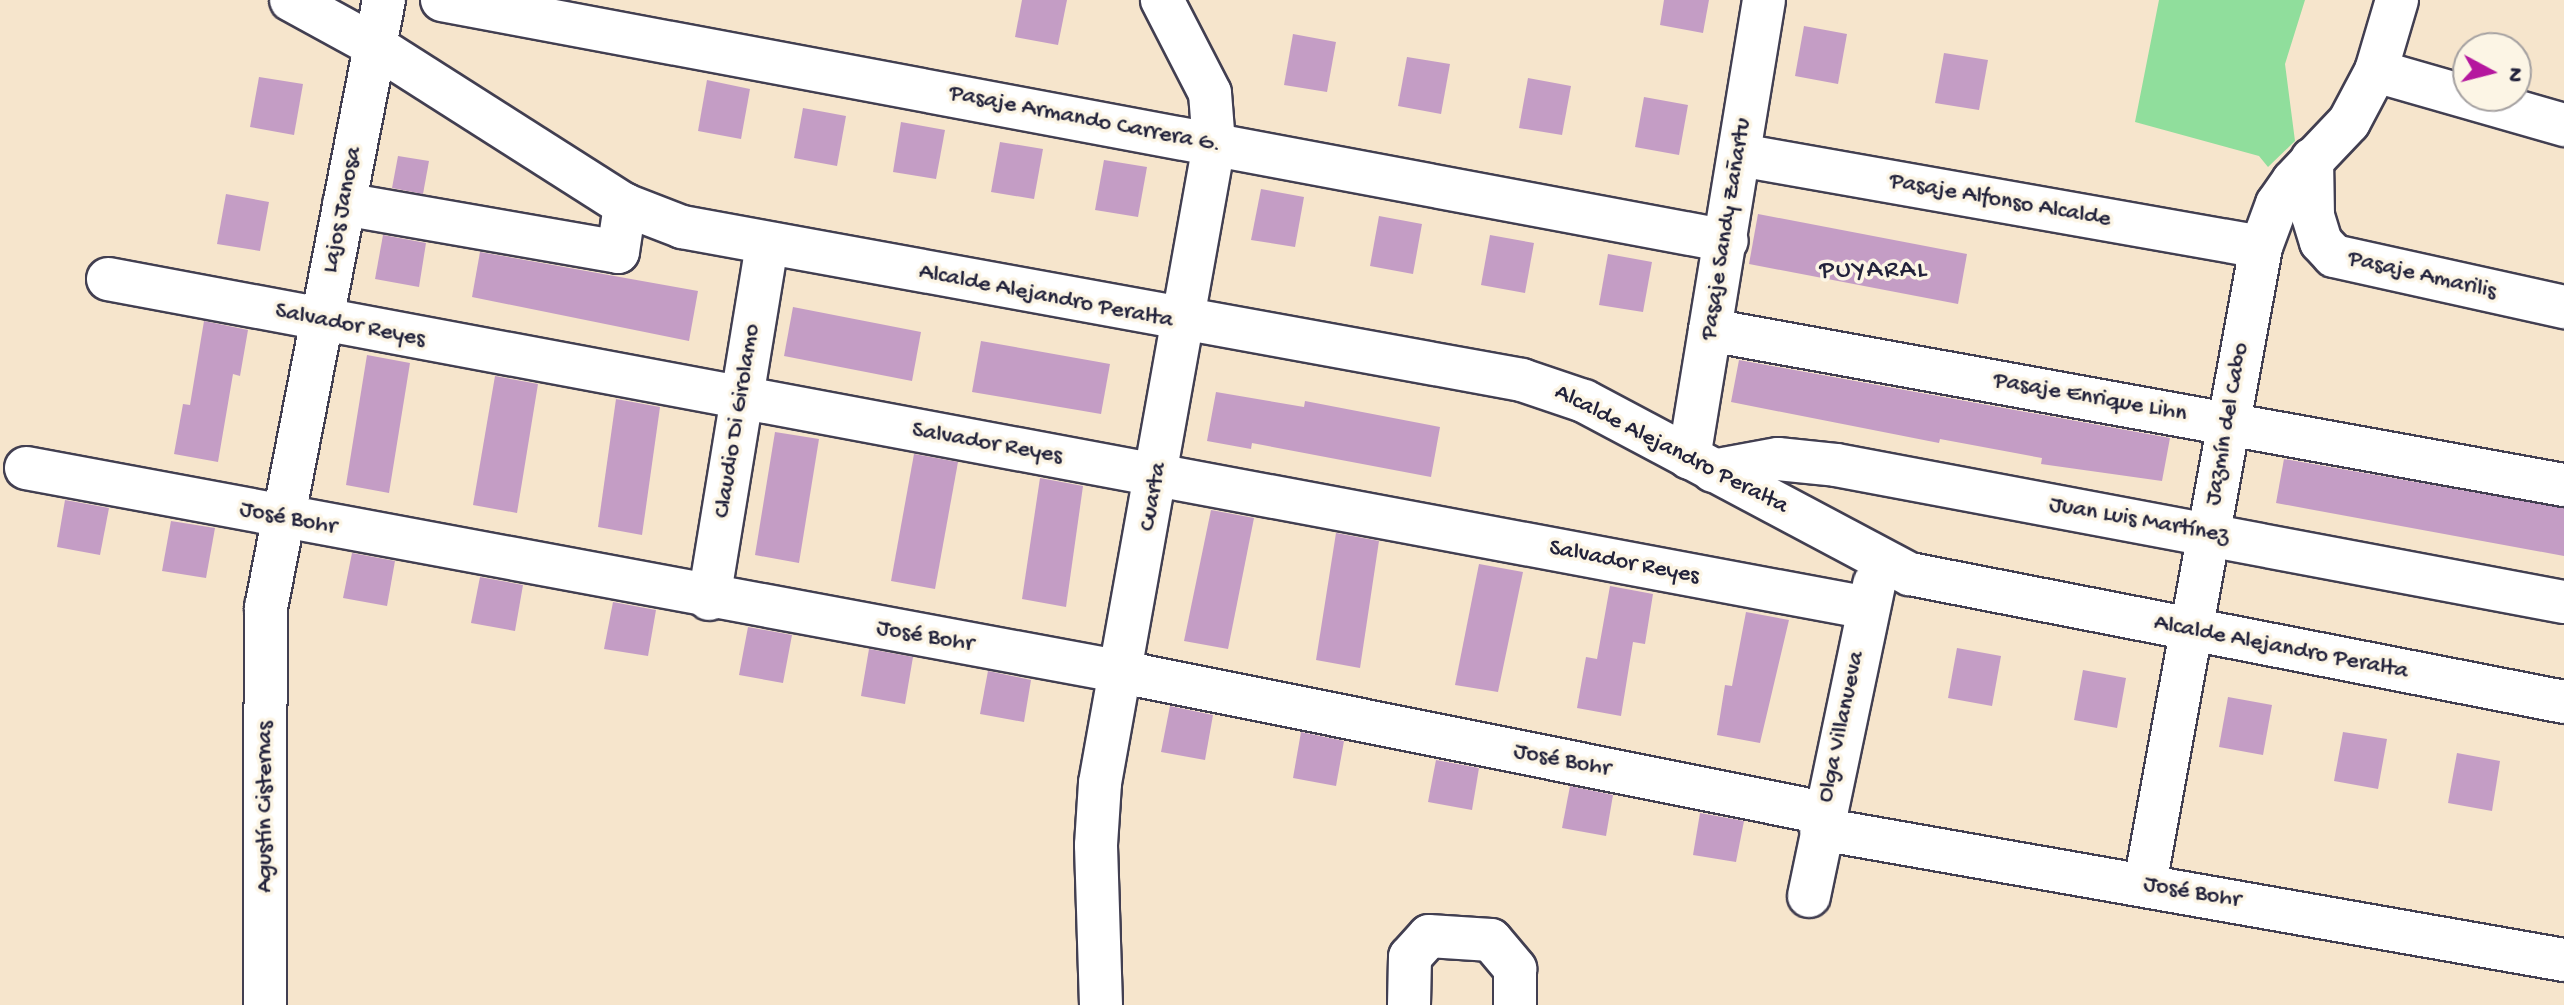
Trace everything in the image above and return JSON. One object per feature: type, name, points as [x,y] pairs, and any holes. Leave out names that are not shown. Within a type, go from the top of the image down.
[{"type":"street","name":"Alcalde Alejandro Peralta","points":[[291,0],[375,46],[625,205],[682,227],[1184,323],[1554,388],[1882,560],[1955,585],[2564,702]]},
{"type":"street","name":"Lajos Janosa","points":[[266,608],[384,0]]},
{"type":"street","name":"Pasaje Armando Carrera G.","points":[[442,0],[1727,241]]},
{"type":"street","name":"Cuarta","points":[[1101,1005],[1096,845],[1100,783],[1159,475],[1214,144],[1210,93],[1162,0]]},
{"type":"street","name":"Pasaje Sandy Zañartu","points":[[1701,464],[1710,330],[1727,241],[1764,0]]},
{"type":"street","name":"Jazmín del Cabo","points":[[2145,884],[2261,247],[2277,204],[2312,159],[2349,122],[2376,71],[2397,0]]},
{"type":"street","points":[[2376,71],[2564,125]]},
{"type":"street","name":"Pasaje Alfonso Alcalde","points":[[1740,155],[2261,247]]},
{"type":"street","name":"Pasaje Amarilis","points":[[2312,159],[2313,216],[2321,242],[2334,256],[2564,307]]},
{"type":"street","points":[[344,204],[618,252],[625,205]]},
{"type":"street","name":"Claudio Di Girolamo","points":[[709,599],[767,244]]},
{"type":"street","name":"Salvador Reyes","points":[[108,279],[323,322],[1867,608]]},
{"type":"street","name":"Pasaje Enrique Lihn","points":[[1710,330],[2564,485]]},
{"type":"street","name":"Juan Luis Martínez","points":[[1701,464],[1778,459],[1836,465],[2564,602]]},
{"type":"street","name":"José Bohr","points":[[26,468],[709,599],[1122,672],[1822,821],[2145,884],[2564,960]]},
{"type":"street","name":"Olga Villanueva","points":[[1809,896],[1867,608],[1882,560]]},
{"type":"street","name":"Agustín Cisternas","points":[[265,1005],[266,608]]},
{"type":"street","points":[[1409,1005],[1410,957],[1429,936],[1491,940],[1515,969],[1515,1005]]},
{"type":"green space","points":[[2159,0],[2305,0],[2285,64],[2295,141],[2268,167],[2259,156],[2135,122]]},
{"type":"building","points":[[1022,0],[1067,0],[1058,45],[1015,37]]},
{"type":"building","points":[[1664,0],[1709,0],[1703,33],[1660,25]]},
{"type":"building","points":[[1804,26],[1847,34],[1838,84],[1795,76]]},
{"type":"building","points":[[1293,34],[1336,42],[1327,92],[1284,85]]},
{"type":"building","points":[[1944,53],[1988,60],[1979,110],[1935,103]]},
{"type":"building","points":[[1407,57],[1450,64],[1441,114],[1398,106]]},
{"type":"building","points":[[259,77],[303,84],[294,135],[250,127]]},
{"type":"building","points":[[1528,78],[1571,86],[1562,135],[1519,128]]},
{"type":"building","points":[[707,80],[750,89],[741,139],[698,131]]},
{"type":"building","points":[[1644,97],[1688,105],[1679,155],[1635,147]]},
{"type":"building","points":[[803,108],[846,116],[837,166],[794,158]]},
{"type":"building","points":[[901,122],[945,130],[936,179],[893,172]]},
{"type":"building","points":[[1000,142],[1043,149],[1034,199],[991,192]]},
{"type":"building","points":[[398,156],[429,161],[423,194],[392,188]]},
{"type":"building","points":[[1104,160],[1147,167],[1138,217],[1095,210]]},
{"type":"building","points":[[1261,189],[1304,197],[1295,247],[1251,240]]},
{"type":"building","points":[[226,194],[269,202],[260,251],[217,244]]},
{"type":"building","points":[[1758,214],[1967,254],[1958,304],[1749,264]]},
{"type":"building","points":[[1379,216],[1422,224],[1413,274],[1370,266]]},
{"type":"building","points":[[383,235],[426,243],[419,287],[375,279]]},
{"type":"building","points":[[1490,235],[1534,243],[1525,293],[1481,285]]},
{"type":"building","points":[[480,252],[698,291],[689,341],[472,297]]},
{"type":"building","points":[[1608,254],[1652,262],[1643,312],[1599,305]]},
{"type":"building","points":[[793,307],[921,332],[912,381],[784,356]]},
{"type":"building","points":[[204,321],[248,330],[240,376],[233,374],[218,462],[174,454],[183,404],[190,405]]},
{"type":"building","points":[[981,341],[1110,364],[1101,414],[972,392]]},
{"type":"building","points":[[367,355],[410,363],[389,493],[346,485]]},
{"type":"building","points":[[1739,360],[2170,438],[2162,481],[2041,464],[2042,458],[1940,439],[1939,443],[1731,402]]},
{"type":"building","points":[[495,376],[538,384],[517,513],[473,505]]},
{"type":"building","points":[[1216,392],[1304,407],[1305,401],[1440,427],[1431,477],[1252,443],[1251,449],[1207,441]]},
{"type":"building","points":[[616,399],[660,407],[642,535],[598,527]]},
{"type":"building","points":[[775,432],[819,439],[799,563],[755,555]]},
{"type":"building","points":[[914,454],[958,462],[935,589],[891,581]]},
{"type":"building","points":[[2284,459],[2564,508],[2564,556],[2276,503]]},
{"type":"building","points":[[1040,478],[1083,486],[1066,607],[1022,599]]},
{"type":"building","points":[[65,500],[109,508],[100,555],[57,547]]},
{"type":"building","points":[[1211,510],[1254,518],[1228,649],[1184,641]]},
{"type":"building","points":[[171,521],[215,528],[206,578],[162,571]]},
{"type":"building","points":[[1336,533],[1379,541],[1360,668],[1316,660]]},
{"type":"building","points":[[352,553],[395,561],[387,606],[343,598]]},
{"type":"building","points":[[1479,564],[1523,572],[1498,692],[1455,685]]},
{"type":"building","points":[[480,577],[523,585],[515,631],[471,623]]},
{"type":"building","points":[[1610,586],[1653,594],[1645,644],[1633,642],[1621,716],[1577,708],[1586,657],[1597,659]]},
{"type":"building","points":[[613,602],[656,610],[648,656],[604,649]]},
{"type":"building","points":[[1746,612],[1789,620],[1760,743],[1717,735],[1725,685],[1732,686]]},
{"type":"building","points":[[748,627],[792,635],[783,683],[739,675]]},
{"type":"building","points":[[1957,648],[2001,656],[1992,706],[1948,698]]},
{"type":"building","points":[[869,649],[913,657],[905,704],[861,696]]},
{"type":"building","points":[[2083,670],[2126,678],[2117,728],[2074,720]]},
{"type":"building","points":[[988,671],[1031,680],[1024,722],[980,714]]},
{"type":"building","points":[[2228,697],[2272,705],[2263,755],[2219,747]]},
{"type":"building","points":[[1170,706],[1213,715],[1205,760],[1161,752]]},
{"type":"building","points":[[1301,732],[1344,741],[1336,786],[1293,778]]},
{"type":"building","points":[[2343,732],[2387,739],[2378,789],[2334,781]]},
{"type":"building","points":[[2457,753],[2500,761],[2492,811],[2448,803]]},
{"type":"building","points":[[1436,760],[1479,768],[1472,810],[1428,802]]},
{"type":"building","points":[[1570,786],[1613,795],[1606,836],[1562,828]]},
{"type":"building","points":[[1700,813],[1744,821],[1736,862],[1693,855]]},
{"type":"district","name":"PUYARAL","points":[[1874,272]]}]
